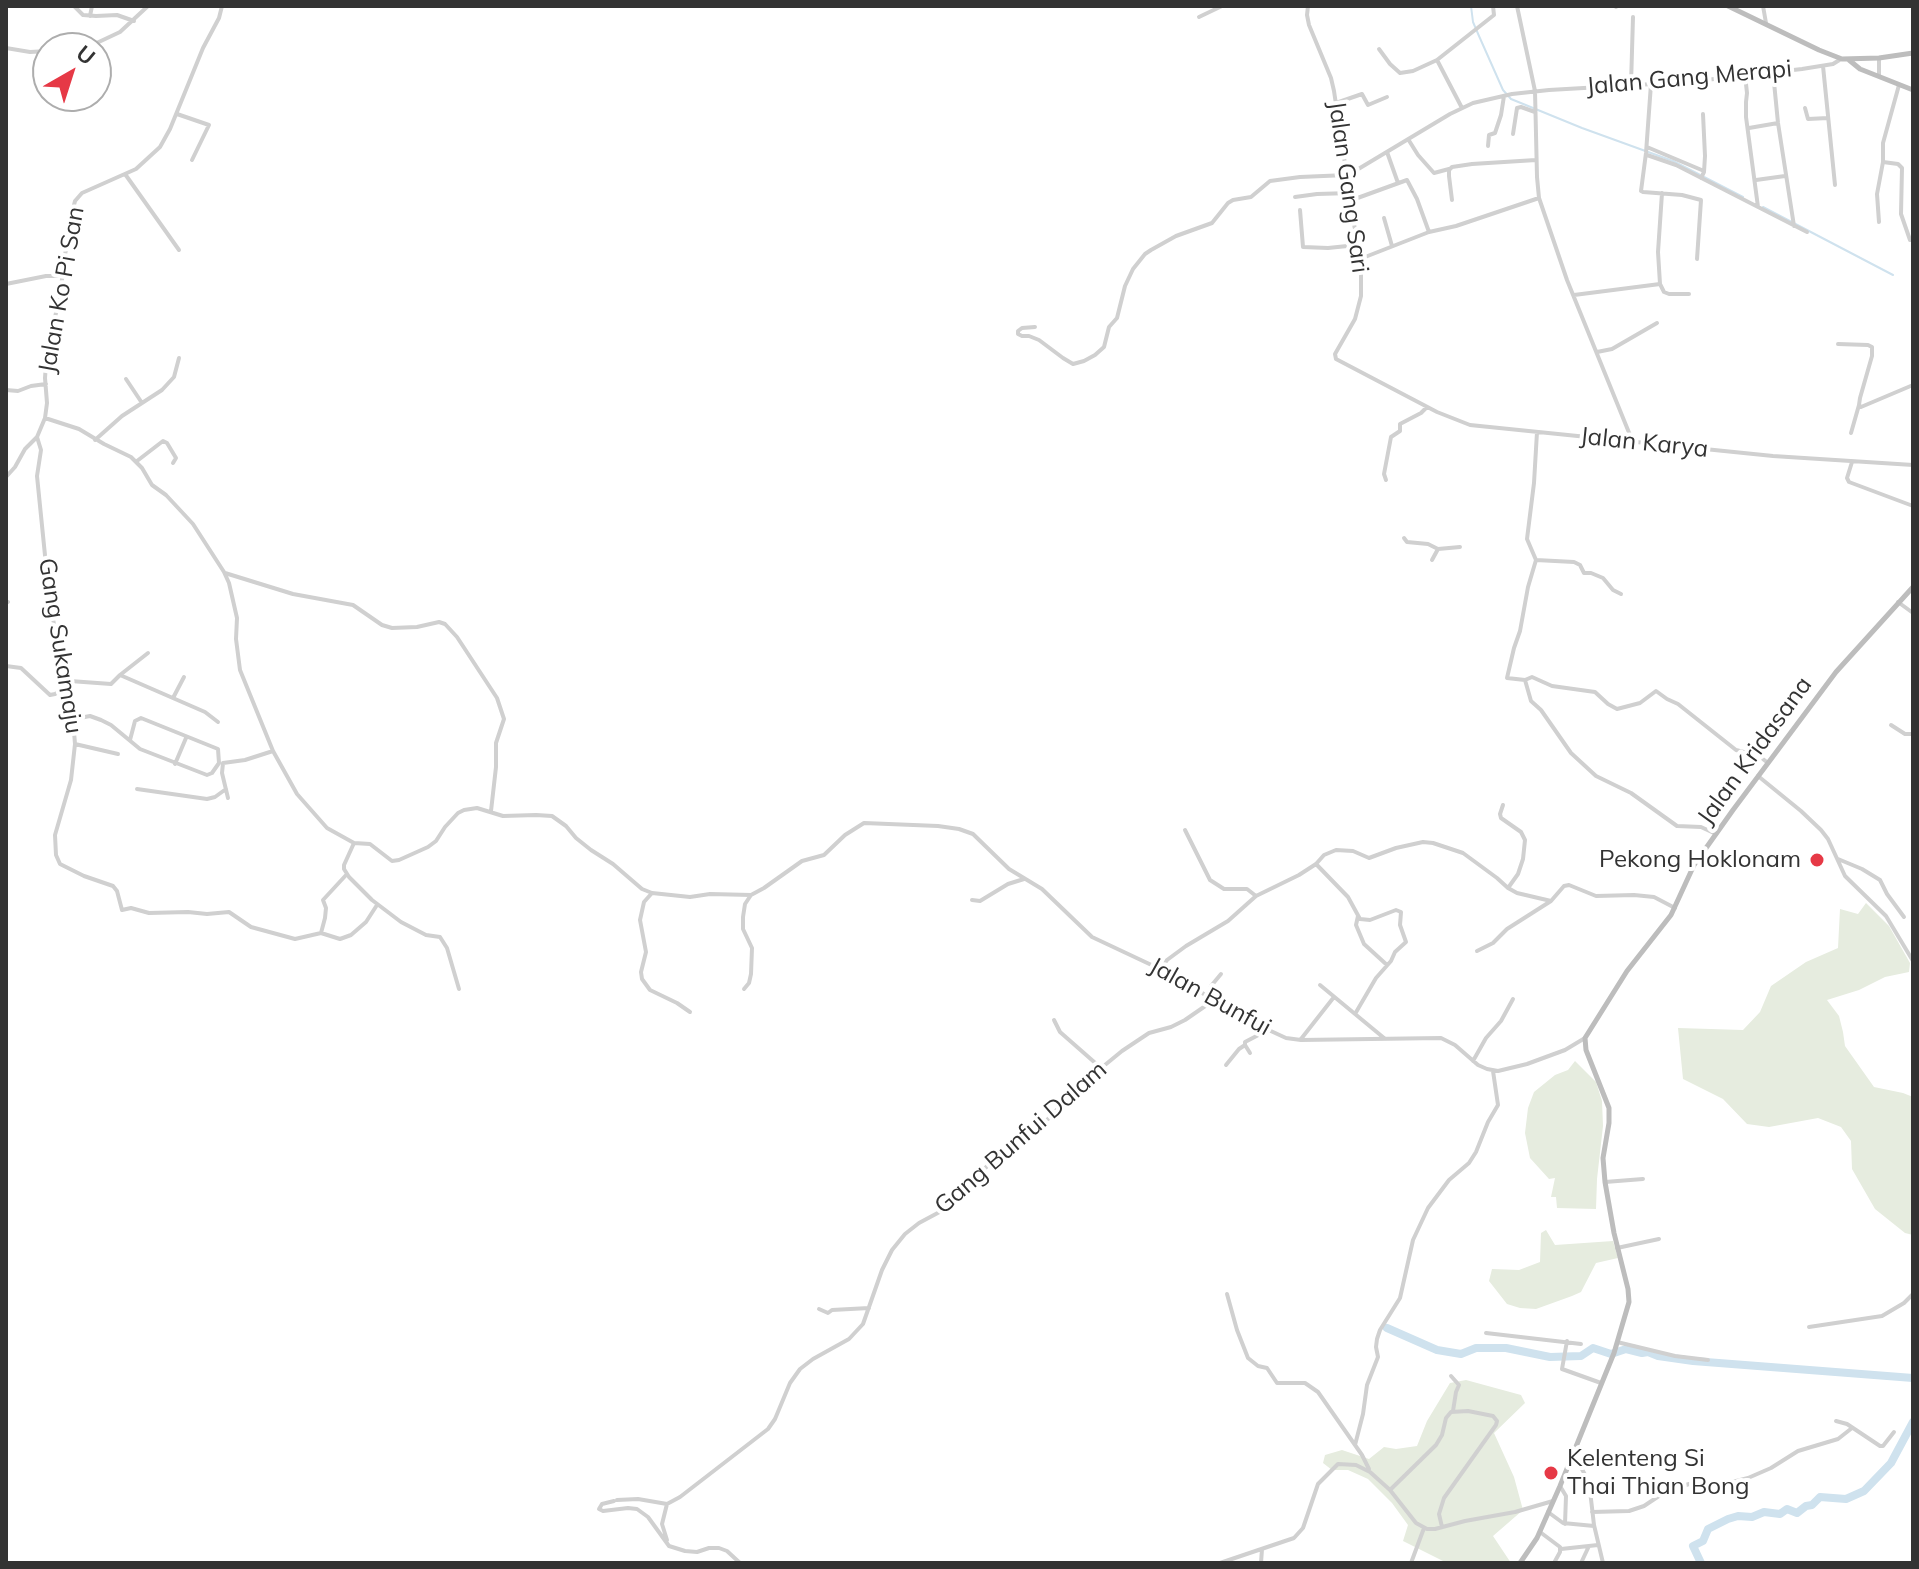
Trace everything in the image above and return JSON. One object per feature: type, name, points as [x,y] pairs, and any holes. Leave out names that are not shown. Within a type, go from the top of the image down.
[{"type":"street","points":[[74,6],[83,15],[117,15],[134,21]]},
{"type":"street","points":[[90,16],[92,6]]},
{"type":"street","points":[[112,36],[134,21],[148,6]]},
{"type":"street","name":"Jalan Ko Pi San","points":[[6,477],[37,437],[45,418],[46,364],[70,216],[77,197],[125,174],[146,161],[160,147],[222,6]]},
{"type":"street","points":[[1199,17],[1222,6]]},
{"type":"street","name":"Jalan Gang Sari","points":[[1308,6],[1309,25],[1331,78],[1360,259],[1361,296],[1355,319],[1334,356],[1385,384]]},
{"type":"street","points":[[1379,49],[1400,73],[1413,71],[1437,60],[1494,15],[1493,6]]},
{"type":"street","points":[[1517,6],[1535,91],[1539,198],[1574,295],[1634,441]]},
{"type":"street","points":[[1728,6],[1819,50],[1845,59],[1860,69],[1913,90]]},
{"type":"street","points":[[1763,6],[1766,25]]},
{"type":"street","points":[[1631,85],[1633,17]]},
{"type":"street","points":[[6,48],[32,52]]},
{"type":"street","points":[[1845,59],[1913,53]]},
{"type":"street","points":[[1878,76],[1879,58]]},
{"type":"street","name":"Jalan Gang Merapi","points":[[1507,96],[1535,91],[1688,82],[1823,66],[1845,59]]},
{"type":"street","points":[[1437,60],[1462,108]]},
{"type":"street","points":[[1823,66],[1835,185]]},
{"type":"street","points":[[1773,72],[1794,223]]},
{"type":"street","points":[[1745,75],[1758,205]]},
{"type":"street","points":[[1651,84],[1641,191],[1682,195],[1701,201],[1697,259]]},
{"type":"street","points":[[1879,222],[1877,194],[1883,143],[1899,85]]},
{"type":"street","points":[[1336,103],[1362,94],[1368,105],[1387,97]]},
{"type":"street","points":[[1035,327],[1022,328],[1018,334],[1039,340],[1073,364],[1084,361],[1104,347],[1133,269],[1145,254],[1158,245],[1212,223],[1228,203],[1251,197],[1269,182],[1307,176],[1347,175],[1462,108],[1507,96],[1495,133],[1489,135],[1488,146]]},
{"type":"street","points":[[1513,134],[1517,108],[1536,111]]},
{"type":"street","points":[[1805,108],[1808,119],[1828,118]]},
{"type":"street","points":[[177,114],[209,125],[192,160]]},
{"type":"street","points":[[1703,114],[1703,175]]},
{"type":"street","points":[[1748,128],[1778,123]]},
{"type":"street","points":[[1408,139],[1434,173],[1458,165],[1536,160]]},
{"type":"street","points":[[1647,151],[1703,175],[1807,232]]},
{"type":"street","points":[[1387,152],[1398,183]]},
{"type":"street","points":[[1883,162],[1898,164],[1902,168],[1901,214],[1910,240]]},
{"type":"street","points":[[1449,169],[1452,200]]},
{"type":"street","points":[[125,174],[179,250]]},
{"type":"street","points":[[1756,180],[1786,176]]},
{"type":"street","points":[[1352,200],[1406,180],[1413,189],[1429,232]]},
{"type":"street","points":[[1295,197],[1351,193]]},
{"type":"street","points":[[1662,193],[1658,252],[1660,284],[1669,294],[1689,294]]},
{"type":"street","points":[[1360,259],[1429,232],[1539,198]]},
{"type":"street","points":[[1300,210],[1303,247],[1357,245]]},
{"type":"street","points":[[1384,218],[1392,246]]},
{"type":"street","points":[[6,284],[62,276]]},
{"type":"street","points":[[1574,295],[1660,284]]},
{"type":"street","points":[[1597,352],[1612,349],[1657,323]]},
{"type":"street","points":[[1838,344],[1872,347],[1851,433]]},
{"type":"street","points":[[95,440],[122,416],[159,393],[170,382],[179,358]]},
{"type":"street","points":[[126,379],[142,403]]},
{"type":"street","points":[[6,390],[18,391],[46,384]]},
{"type":"street","name":"Jalan Karya","points":[[1385,384],[1427,407],[1470,425],[1773,456],[1913,465]]},
{"type":"street","points":[[1859,404],[1862,407],[1913,385]]},
{"type":"street","points":[[1386,480],[1384,474],[1391,437],[1400,431],[1400,424],[1427,407]]},
{"type":"street","points":[[45,418],[74,427],[126,453],[137,461],[152,485],[166,495],[193,524],[225,573],[237,618],[240,670],[273,751],[297,794],[327,828],[354,843],[370,844],[392,861],[434,843],[445,827],[464,810],[477,808],[503,816],[552,816],[591,850],[642,889],[652,893],[690,897],[751,895]]},
{"type":"street","points":[[1537,432],[1527,539],[1536,560],[1507,678],[1525,680],[1534,677],[1552,686],[1595,692],[1617,709],[1640,703],[1655,691],[1736,750],[1759,756],[1768,763]]},
{"type":"street","name":"Gang Sukamaju","points":[[37,437],[41,450],[37,476],[50,599],[56,638],[70,681],[74,719],[75,744],[68,791],[55,835],[57,859],[63,866],[113,886],[122,910],[131,908],[149,913],[229,912],[251,927],[295,939],[321,933]]},
{"type":"street","points":[[137,461],[163,441],[176,458],[173,463]]},
{"type":"street","points":[[1852,461],[1848,481],[1913,506]]},
{"type":"street","points":[[1404,538],[1407,542],[1428,544],[1438,549],[1460,547]]},
{"type":"street","points":[[1432,560],[1438,549]]},
{"type":"street","points":[[1536,560],[1574,562],[1580,565],[1584,573],[1603,578],[1621,594]]},
{"type":"street","points":[[225,573],[293,594],[353,605],[382,625],[392,628],[439,622],[445,624],[497,698],[504,719],[496,743],[491,811]]},
{"type":"street","name":"Jalan Kridasana","points":[[1585,1038],[1627,971],[1666,923],[1694,865],[1758,776],[1836,672],[1913,587]]},
{"type":"street","points":[[1898,602],[1913,613]]},
{"type":"street","points":[[70,681],[111,684],[148,653]]},
{"type":"street","points":[[6,666],[21,668],[50,695],[71,689]]},
{"type":"street","points":[[120,675],[205,712],[218,722]]},
{"type":"street","points":[[173,698],[184,677]]},
{"type":"street","points":[[1525,680],[1531,701],[1588,770],[1631,793],[1674,824],[1701,827],[1716,834]]},
{"type":"street","points":[[74,719],[90,716],[101,720],[140,749],[207,775],[221,763],[245,760],[273,751]]},
{"type":"street","points":[[130,740],[135,721],[141,718],[218,749],[228,798]]},
{"type":"street","points":[[1891,725],[1905,734],[1913,734]]},
{"type":"street","points":[[175,764],[186,738]]},
{"type":"street","points":[[75,744],[118,754]]},
{"type":"street","points":[[1758,776],[1819,828],[1828,839],[1846,878],[1886,916],[1913,961]]},
{"type":"street","points":[[137,789],[207,799],[226,789]]},
{"type":"street","points":[[1503,805],[1501,818],[1521,832],[1525,840],[1518,874],[1508,888]]},
{"type":"street","name":"Jalan Bunfui","points":[[751,895],[802,861],[824,855],[845,835],[864,823],[959,829],[976,836],[996,858],[1054,899],[1092,937],[1160,969],[1268,1030],[1286,1038],[1301,1040],[1441,1038],[1482,1067],[1493,1071]]},
{"type":"street","points":[[1185,830],[1210,880],[1224,889],[1247,889],[1256,896]]},
{"type":"street","points":[[354,843],[344,865],[347,874],[377,905],[408,927],[440,937],[447,948],[459,989]]},
{"type":"street","points":[[1160,969],[1173,955],[1228,921],[1256,896],[1299,875],[1324,855],[1336,850],[1353,851],[1369,858],[1396,848],[1433,843],[1463,853],[1517,893],[1551,901]]},
{"type":"street","points":[[1835,858],[1878,879],[1904,917]]},
{"type":"street","points":[[1316,864],[1348,897],[1358,916],[1367,920],[1401,911],[1400,925],[1406,942],[1373,981],[1355,1014]]},
{"type":"street","points":[[347,874],[323,900],[326,908],[321,933],[340,939],[351,935],[366,922],[377,905]]},
{"type":"street","points":[[972,900],[980,901],[1008,884],[1027,879]]},
{"type":"street","points":[[1477,951],[1551,901],[1564,886],[1569,885],[1596,896],[1654,897],[1675,908]]},
{"type":"street","points":[[652,893],[644,902],[640,920],[646,952],[642,979],[650,990],[690,1012]]},
{"type":"street","points":[[744,989],[750,979],[752,948],[743,929],[743,917],[745,904],[751,895]]},
{"type":"street","points":[[1358,916],[1356,925],[1364,944],[1387,965]]},
{"type":"street","points":[[1208,996],[1211,986],[1221,974]]},
{"type":"street","points":[[1320,985],[1386,1039]]},
{"type":"street","points":[[1301,1040],[1334,997]]},
{"type":"street","points":[[1473,1061],[1513,999]]},
{"type":"street","name":"Gang Bunfui Dalam","points":[[667,1504],[768,1429],[800,1369],[858,1331],[882,1270],[905,1234],[947,1208],[993,1160],[1048,1119],[1101,1068],[1144,1036],[1171,1027],[1214,1000]]},
{"type":"street","points":[[1054,1020],[1060,1032],[1101,1068]]},
{"type":"street","points":[[1226,1065],[1248,1040],[1268,1030]]},
{"type":"street","points":[[1355,1445],[1367,1385],[1378,1357],[1377,1339],[1400,1298],[1413,1240],[1425,1212],[1449,1180],[1472,1159],[1498,1107],[1493,1071],[1523,1066],[1565,1050],[1585,1038],[1586,1050],[1609,1108],[1603,1158],[1605,1182],[1617,1248],[1630,1296],[1629,1307],[1560,1486],[1540,1532],[1520,1563]]},
{"type":"street","points":[[1245,1045],[1250,1053]]},
{"type":"street","points":[[1605,1182],[1643,1179]]},
{"type":"street","points":[[1617,1248],[1659,1239]]},
{"type":"street","points":[[1227,1294],[1248,1358],[1267,1368],[1277,1383],[1302,1383],[1313,1388],[1355,1445],[1370,1472]]},
{"type":"street","points":[[1809,1327],[1882,1316],[1913,1294]]},
{"type":"street","points":[[819,1309],[828,1313],[832,1310],[869,1308]]},
{"type":"street","points":[[1486,1333],[1581,1344]]},
{"type":"street","points":[[1567,1341],[1562,1369],[1601,1383]]},
{"type":"street","points":[[1617,1342],[1675,1356],[1708,1360]]},
{"type":"street","points":[[1390,1490],[1436,1445],[1442,1435],[1448,1415],[1453,1411],[1459,1385],[1451,1376]]},
{"type":"street","points":[[1442,1527],[1439,1514],[1444,1498],[1497,1423],[1495,1417],[1488,1414],[1453,1411]]},
{"type":"street","points":[[1836,1421],[1882,1447],[1894,1432]]},
{"type":"street","points":[[1592,1512],[1629,1511],[1644,1506],[1665,1492],[1689,1484],[1713,1487],[1748,1478],[1798,1451],[1838,1439],[1852,1428]]},
{"type":"street","points":[[1571,1458],[1578,1462],[1589,1482],[1600,1562]]},
{"type":"street","points":[[1220,1563],[1290,1540],[1298,1534],[1318,1484],[1340,1464],[1356,1465],[1370,1472],[1424,1528],[1515,1512],[1553,1501]]},
{"type":"street","points":[[1560,1486],[1567,1500],[1565,1524]]},
{"type":"street","points":[[669,1546],[662,1524],[667,1504],[638,1499],[602,1504],[599,1509],[628,1508],[642,1512],[669,1546],[697,1552],[719,1548],[740,1563]]},
{"type":"street","points":[[1548,1512],[1565,1524],[1594,1526]]},
{"type":"street","points":[[1411,1563],[1424,1528]]},
{"type":"street","points":[[1540,1532],[1561,1549]]},
{"type":"street","points":[[1561,1549],[1598,1545]]},
{"type":"street","points":[[1581,1563],[1589,1546]]},
{"type":"street","points":[[1261,1563],[1263,1549]]},
{"type":"street","points":[[1554,1563],[1561,1549]]},
{"type":"shaded area","points":[[1866,903],[1889,926],[1910,963],[1909,972],[1885,977],[1859,990],[1827,1000],[1839,1016],[1845,1046],[1874,1087],[1913,1097],[1913,1235],[1905,1233],[1875,1209],[1852,1169],[1851,1141],[1841,1127],[1818,1118],[1769,1127],[1747,1124],[1723,1099],[1683,1079],[1678,1028],[1743,1030],[1760,1012],[1771,986],[1806,962],[1838,948],[1840,909],[1858,914]]},
{"type":"shaded area","points":[[1575,1061],[1596,1082],[1602,1101],[1596,1209],[1557,1208],[1556,1197],[1551,1197],[1555,1178],[1549,1179],[1530,1158],[1525,1133],[1528,1108],[1534,1092],[1555,1075],[1568,1070]]},
{"type":"shaded area","points":[[1546,1230],[1555,1245],[1613,1241],[1618,1258],[1596,1263],[1581,1292],[1572,1296],[1536,1309],[1507,1304],[1489,1281],[1492,1269],[1519,1270],[1540,1262],[1541,1233]]},
{"type":"shaded area","points":[[1466,1380],[1521,1395],[1525,1403],[1494,1433],[1514,1477],[1523,1510],[1493,1536],[1511,1563],[1447,1563],[1403,1541],[1408,1525],[1368,1479],[1348,1470],[1332,1470],[1323,1463],[1325,1455],[1342,1450],[1369,1459],[1384,1447],[1417,1446],[1427,1421],[1450,1383]]},
{"type":"waterway","points":[[1471,6],[1479,36],[1503,90],[1511,99],[1673,161],[1743,197]]},
{"type":"waterway","points":[[1763,207],[1893,275]]},
{"type":"waterway","points":[[1387,1328],[1437,1350],[1461,1354],[1476,1348],[1506,1348],[1550,1357],[1581,1356],[1593,1348],[1611,1354],[1626,1349],[1693,1361],[1913,1378]]},
{"type":"waterway","points":[[1701,1563],[1693,1546],[1703,1541],[1708,1529],[1728,1519],[1752,1517],[1764,1512],[1780,1514],[1787,1509],[1797,1513],[1820,1497],[1846,1499],[1864,1491],[1891,1463],[1913,1422]]},
{"type":"place","name":"Pekong Hoklonam","points":[[1817,860]]},
{"type":"place","name":"Kelenteng Si Thai Thian Bong","points":[[1551,1473]]}]
